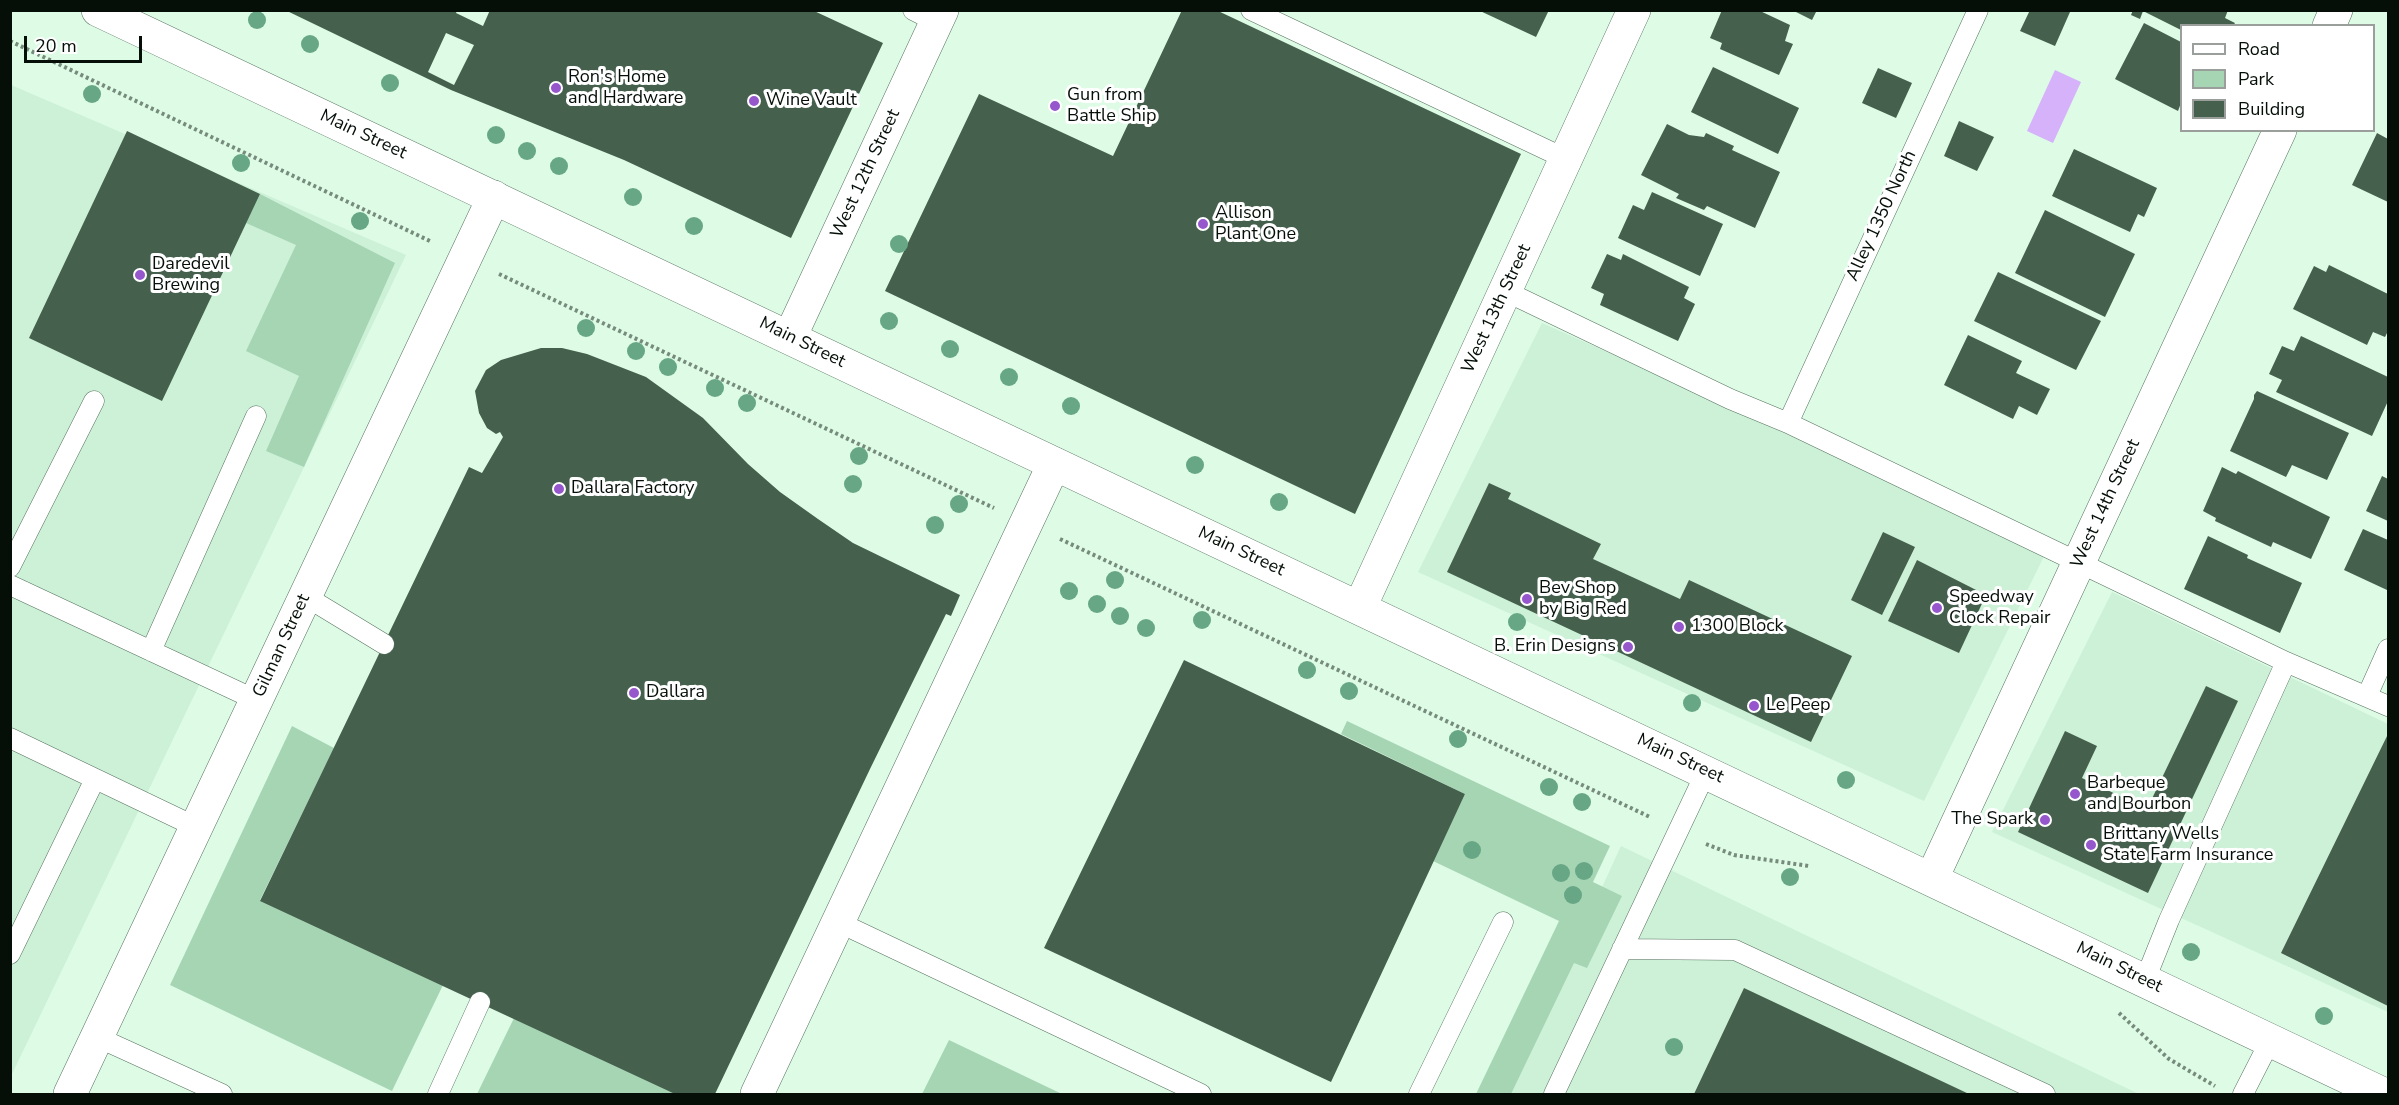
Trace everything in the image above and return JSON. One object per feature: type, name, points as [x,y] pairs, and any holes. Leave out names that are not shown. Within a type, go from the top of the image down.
[{"type":"street","name":"Main Street","points":[[98,10],[1932,878],[2383,1095]]},
{"type":"street","name":"West 13th Street","points":[[1360,607],[1635,10]]},
{"type":"street","points":[[2330,24],[2336,10]]},
{"type":"street","name":"West 12th Street","points":[[789,337],[930,14]]},
{"type":"street","name":"West 14th Street","points":[[1932,878],[2279,132]]},
{"type":"street","name":"Gilman Street","points":[[70,1095],[494,197]]},
{"type":"street","points":[[757,1095],[1054,464]]},
{"type":"lane","points":[[1251,10],[1287,18],[1566,159]]},
{"type":"lane","name":"Alley 1350 North","points":[[1788,423],[1978,10]]},
{"type":"lane","points":[[1505,291],[1730,399],[1788,423],[2286,662],[2388,706]]},
{"type":"lane","points":[[10,567],[94,401]]},
{"type":"lane","points":[[151,651],[256,416]]},
{"type":"lane","points":[[10,585],[256,700]]},
{"type":"lane","points":[[305,596],[384,644]]},
{"type":"lane","points":[[2367,696],[2388,649]]},
{"type":"lane","points":[[2145,980],[2169,920],[2286,662]]},
{"type":"lane","points":[[10,738],[196,827]]},
{"type":"lane","points":[[1554,1095],[1706,772]]},
{"type":"lane","points":[[10,954],[95,779]]},
{"type":"lane","points":[[838,922],[1201,1095]]},
{"type":"lane","points":[[1419,1095],[1503,922]]},
{"type":"lane","points":[[1622,949],[1735,950],[2045,1095]]},
{"type":"lane","points":[[438,1095],[480,1002]]},
{"type":"lane","points":[[97,1037],[222,1095]]},
{"type":"lane","points":[[2243,1095],[2270,1041]]},
{"type":"path","points":[[10,41],[1678,830],[1734,855],[1818,868]]},
{"type":"path","points":[[2114,1009],[2169,1059],[2222,1090]]},
{"type":"shaded area","points":[[2055,70],[2081,82],[2053,143],[2027,131]]},
{"type":"shaded area","points":[[11,85],[406,255],[11,1076]]},
{"type":"shaded area","points":[[1542,323],[2048,548],[1924,801],[1418,572]]},
{"type":"shaded area","points":[[2112,592],[2388,724],[2388,1012],[1992,832]]},
{"type":"shaded area","points":[[1621,846],[1797,931],[2139,1094],[1507,1094]]},
{"type":"green space","points":[[260,194],[395,263],[304,467],[266,451],[299,376],[246,351],[296,245],[246,223]]},
{"type":"green space","points":[[1347,721],[1610,846],[1593,882],[1622,896],[1587,968],[1574,963],[1511,1094],[1476,1094],[1559,921],[1433,861],[1465,794],[1341,734]]},
{"type":"green space","points":[[292,726],[334,748],[260,900],[443,985],[392,1091],[170,985]]},
{"type":"green space","points":[[514,1018],[678,1094],[477,1094]]},
{"type":"green space","points":[[949,1040],[1062,1094],[922,1094]]},
{"type":"building","points":[[285,10],[457,10],[456,13],[483,26],[490,10],[812,10],[883,43],[791,238],[624,160],[451,90]],"holes":[[[446,33],[474,45],[454,85],[428,72]]]},
{"type":"building","name":"Allison Plant One","points":[[1182,10],[1216,10],[1521,154],[1355,514],[885,291],[979,94],[1113,156]]},
{"type":"building","points":[[1478,10],[1549,10],[1536,37]]},
{"type":"building","points":[[1722,10],[1758,10],[1790,25],[1785,41],[1793,44],[1779,75],[1720,49],[1722,43],[1710,38]]},
{"type":"building","points":[[1792,10],[1817,10],[1812,20]]},
{"type":"building","points":[[2030,10],[2070,12],[2055,46],[2020,31]]},
{"type":"building","points":[[2133,10],[2228,10],[2225,18],[2235,23],[2180,24],[2180,30],[2143,11],[2140,19],[2131,15]]},
{"type":"building","points":[[2144,23],[2180,41],[2180,106],[2178,111],[2115,79]]},
{"type":"building","points":[[1713,67],[1799,108],[1778,154],[1691,112]]},
{"type":"building","points":[[1878,68],[1912,83],[1896,118],[1862,103]]},
{"type":"building","points":[[1959,121],[1994,137],[1977,171],[1944,156]]},
{"type":"building","points":[[1667,124],[1689,135],[1704,137],[1706,133],[1734,146],[1732,150],[1780,172],[1755,228],[1707,206],[1704,210],[1676,198],[1679,194],[1641,175]]},
{"type":"building","name":"Daredevil Brewing","points":[[127,131],[260,194],[162,401],[29,338]]},
{"type":"building","points":[[2377,133],[2388,139],[2388,202],[2352,185]]},
{"type":"building","points":[[2074,149],[2157,188],[2144,217],[2138,214],[2130,232],[2052,196]]},
{"type":"building","points":[[1652,192],[1723,224],[1700,276],[1618,238],[1633,205],[1644,210]]},
{"type":"building","points":[[2045,210],[2135,254],[2105,317],[2015,273]]},
{"type":"building","points":[[1607,254],[1621,260],[1623,254],[1689,287],[1684,298],[1695,304],[1678,341],[1600,305],[1604,294],[1591,288]]},
{"type":"building","points":[[2329,265],[2388,294],[2388,331],[2385,337],[2373,332],[2367,345],[2293,309],[2314,266],[2326,272]]},
{"type":"building","points":[[1998,272],[2101,321],[2076,370],[1974,321]]},
{"type":"building","points":[[1968,335],[2022,361],[2016,373],[2050,389],[2037,415],[2019,406],[2013,419],[1944,385]]},
{"type":"building","points":[[2301,336],[2388,377],[2388,401],[2372,436],[2276,392],[2282,380],[2269,374],[2282,346],[2294,351]]},
{"type":"building","name":"Dallara","points":[[541,348],[562,348],[587,354],[646,377],[703,418],[748,464],[780,492],[818,519],[853,543],[960,595],[951,616],[946,614],[715,1094],[675,1094],[260,901],[469,467],[482,473],[503,437],[500,432],[496,434],[487,428],[479,413],[475,391],[486,370],[501,360]]},
{"type":"building","points":[[2257,391],[2349,433],[2327,480],[2292,465],[2286,477],[2230,451]]},
{"type":"building","points":[[2222,467],[2236,474],[2238,471],[2330,517],[2311,559],[2273,542],[2271,547],[2215,521],[2216,518],[2203,511]]},
{"type":"building","points":[[2382,476],[2388,479],[2388,521],[2366,511]]},
{"type":"building","name":"1300 Block","points":[[1489,483],[1511,493],[1508,499],[1601,544],[1593,559],[1680,599],[1689,580],[1852,656],[1811,742],[1447,572]]},
{"type":"building","points":[[2363,529],[2388,540],[2387,590],[2344,570]]},
{"type":"building","points":[[1883,532],[1915,547],[1882,615],[1851,600]]},
{"type":"building","points":[[2208,536],[2248,555],[2247,558],[2302,583],[2280,633],[2184,589]]},
{"type":"building","name":"Speedway Clock Repair","points":[[1917,560],[1986,595],[1959,653],[1888,621]]},
{"type":"building","points":[[1184,660],[1465,794],[1331,1082],[1044,948]]},
{"type":"building","name":"Barbeque and Bourbon","points":[[2206,686],[2238,701],[2148,893],[2018,832],[2065,731],[2097,746],[2082,778],[2147,809]]},
{"type":"building","points":[[2388,734],[2388,1006],[2281,953]]},
{"type":"building","points":[[1744,988],[1969,1094],[1694,1094]]},
{"type":"place","name":"Ron's Home and Hardware","points":[[556,88]]},
{"type":"place","name":"Wine Vault","points":[[754,101]]},
{"type":"place","name":"Gun from Battle Ship","points":[[1055,106]]},
{"type":"place","name":"Allison Plant One","points":[[1203,224]]},
{"type":"place","name":"Daredevil Brewing","points":[[140,275]]},
{"type":"place","name":"Dallara Factory","points":[[559,489]]},
{"type":"place","name":"Bev Shop by Big Red","points":[[1527,599]]},
{"type":"place","name":"Speedway Clock Repair","points":[[1937,608]]},
{"type":"place","name":"1300 Block","points":[[1679,627]]},
{"type":"place","name":"B. Erin Designs","points":[[1628,647]]},
{"type":"place","name":"Dallara","points":[[634,693]]},
{"type":"place","name":"Le Peep","points":[[1754,706]]},
{"type":"place","name":"Barbeque and Bourbon","points":[[2075,794]]},
{"type":"place","name":"The Spark","points":[[2045,820]]},
{"type":"place","name":"Brittany Wells State Farm Insurance","points":[[2091,845]]}]
